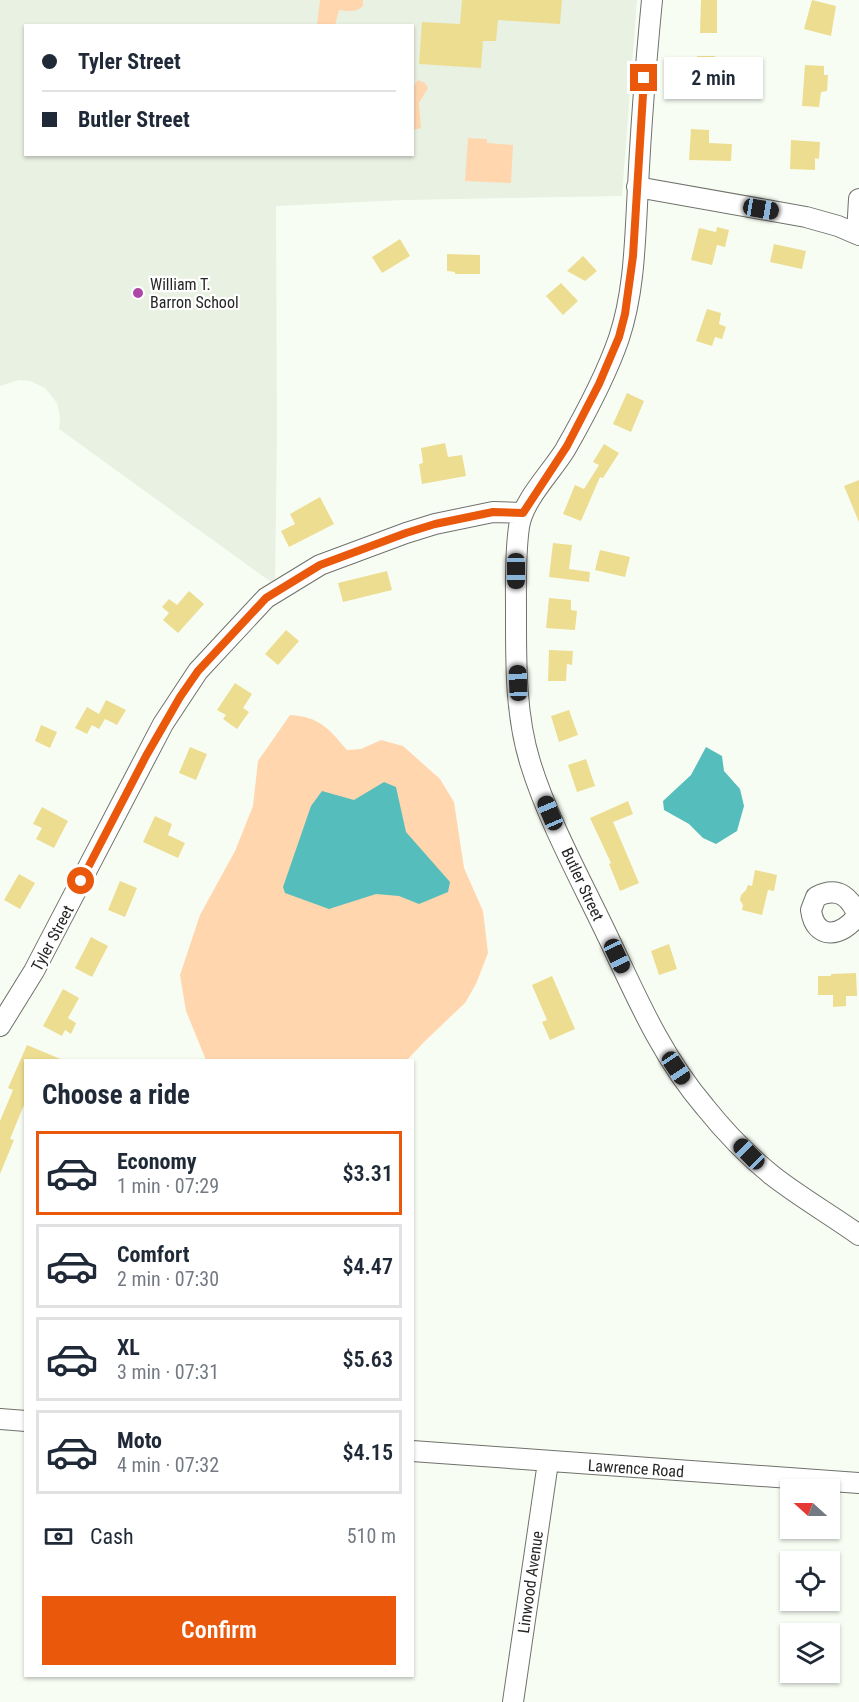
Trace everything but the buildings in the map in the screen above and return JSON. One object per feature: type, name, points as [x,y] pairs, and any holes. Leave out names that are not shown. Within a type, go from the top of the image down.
[{"type":"street","name":"Butler Street","points":[[652,0],[645,61],[630,288],[619,337],[599,384],[567,446],[523,513],[520,525],[516,571],[519,704],[529,760],[550,813],[651,1026],[685,1082],[726,1131],[774,1176],[859,1235]]},
{"type":"street","points":[[638,187],[806,217],[838,226],[858,235],[859,199]]},
{"type":"street","name":"Tyler Street","points":[[0,1026],[34,971],[169,715],[198,671],[266,598],[320,565],[406,533],[435,524],[493,512],[523,513]]},
{"type":"street","points":[[0,1419],[24,1420]]},
{"type":"street","name":"Lawrence Road","points":[[414,1451],[859,1483]]},
{"type":"street","name":"Linwood Avenue","points":[[513,1702],[548,1462]]},
{"type":"shaded area","name":"William T. Barron School","points":[[0,0],[637,0],[622,196],[404,200],[276,206],[275,585],[59,429],[60,417],[57,403],[45,388],[30,381],[19,380],[0,386]]},
{"type":"shaded area","points":[[320,0],[363,0],[363,6],[355,11],[339,10],[335,24],[317,24]]},
{"type":"shaded area","points":[[418,80],[425,83],[428,88],[419,103],[421,128],[414,130],[414,86]]},
{"type":"shaded area","points":[[468,138],[487,139],[487,143],[513,145],[511,183],[465,181]]},
{"type":"shaded area","points":[[290,715],[300,716],[323,725],[347,750],[361,749],[381,740],[403,746],[440,779],[454,802],[464,868],[483,911],[488,953],[476,984],[465,1003],[408,1059],[206,1059],[186,1011],[180,975],[200,915],[235,851],[253,806],[258,761]]},
{"type":"water","points":[[706,747],[722,756],[724,771],[740,789],[744,806],[737,831],[716,844],[703,838],[689,824],[664,810],[663,801],[691,775]]},
{"type":"water","points":[[384,782],[396,787],[406,832],[450,882],[448,892],[419,904],[399,896],[376,894],[329,909],[285,893],[283,887],[311,806],[322,791],[354,800]]},
{"type":"place","name":"William T. Barron School","points":[[138,293]]},
{"type":"route","points":[[81,881],[163,724],[180,697],[198,671],[266,598],[320,565],[406,533],[435,524],[493,512],[523,513],[567,446],[599,384],[619,337],[630,288],[644,78]]}]
